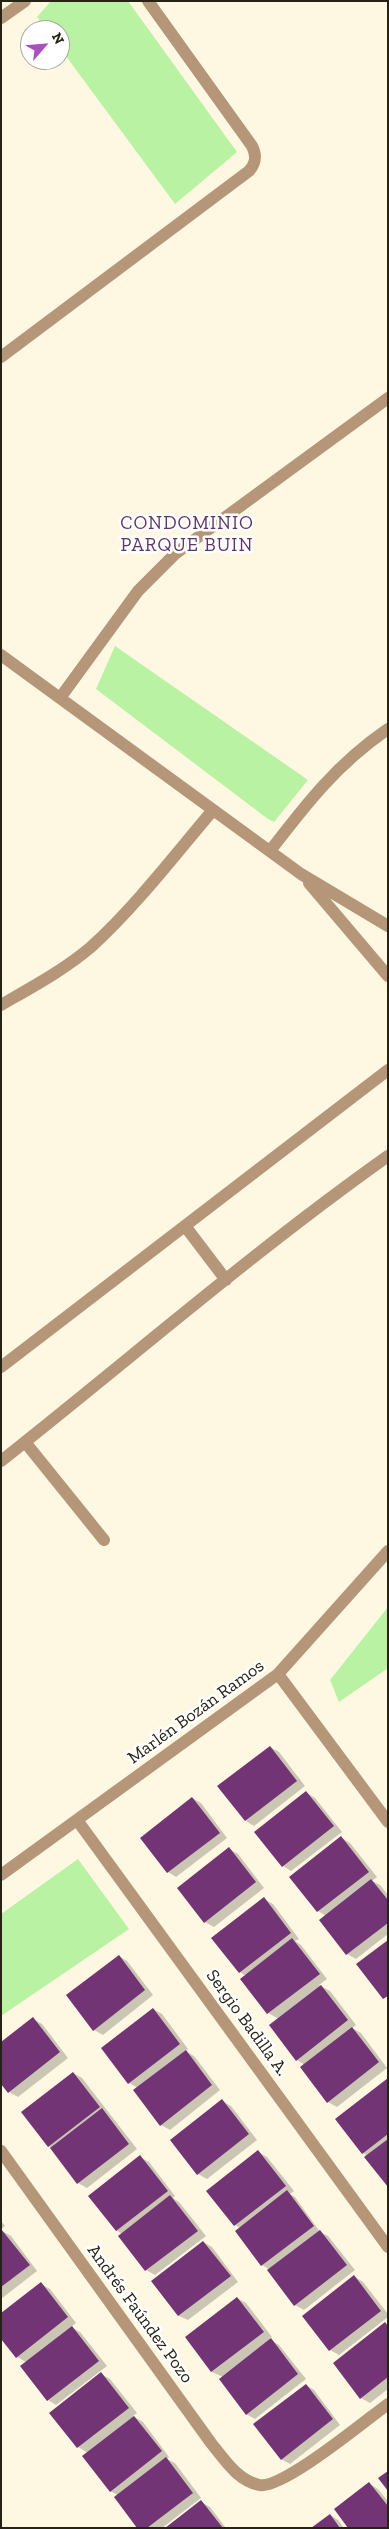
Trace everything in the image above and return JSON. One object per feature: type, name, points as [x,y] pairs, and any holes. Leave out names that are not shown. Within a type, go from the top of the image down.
[{"type":"street","points":[[1,18],[25,1]]},
{"type":"street","points":[[1,357],[254,166],[256,159],[252,146],[148,1]]},
{"type":"street","points":[[60,698],[132,598],[176,554],[388,398]]},
{"type":"street","points":[[1,655],[300,874],[388,926]]},
{"type":"street","points":[[270,851],[330,776],[351,755],[388,728]]},
{"type":"street","points":[[1,1005],[40,983],[90,947],[139,897],[213,810]]},
{"type":"street","points":[[300,874],[388,976]]},
{"type":"street","points":[[1,1367],[388,1070]]},
{"type":"street","points":[[1,1461],[342,1188],[388,1156]]},
{"type":"street","points":[[185,1226],[226,1280]]},
{"type":"street","points":[[25,1442],[104,1540]]},
{"type":"street","name":"Marlén Bozán Ramos","points":[[1,1875],[278,1674],[388,1551]]},
{"type":"street","points":[[278,1674],[388,1822]]},
{"type":"street","name":"Sergio Badilla A.","points":[[77,1820],[388,2247]]},
{"type":"street","name":"Andrés Faúndez Pozo","points":[[1,2151],[211,2443],[232,2469],[244,2479],[261,2486],[278,2482],[296,2472],[388,2404]]},
{"type":"green space","points":[[51,1],[128,1],[237,152],[175,204],[70,62],[70,20],[39,20],[37,17]]},
{"type":"green space","points":[[115,646],[308,780],[274,822],[96,689]]},
{"type":"green space","points":[[388,1607],[388,1668],[339,1702],[330,1680]]},
{"type":"green space","points":[[78,1859],[129,1929],[1,2016],[1,1914]]},
{"type":"building","points":[[270,1746],[297,1781],[245,1821],[217,1786]]},
{"type":"building","points":[[306,1791],[334,1826],[282,1867],[254,1832]]},
{"type":"building","points":[[192,1797],[220,1833],[167,1873],[140,1838]]},
{"type":"building","points":[[341,1836],[369,1872],[317,1912],[289,1877]]},
{"type":"building","points":[[229,1847],[256,1882],[204,1923],[177,1888]]},
{"type":"building","points":[[371,1879],[388,1900],[388,1923],[346,1955],[319,1920]]},
{"type":"building","points":[[264,1897],[291,1933],[239,1973],[211,1938]]},
{"type":"building","points":[[292,1938],[320,1974],[267,2014],[240,1979]]},
{"type":"building","points":[[388,1940],[388,1996],[383,1999],[356,1964]]},
{"type":"building","points":[[119,1955],[145,1990],[93,2031],[66,1995]]},
{"type":"building","points":[[321,1985],[348,2020],[296,2061],[269,2025]]},
{"type":"building","points":[[153,2008],[180,2044],[128,2084],[101,2048]]},
{"type":"building","points":[[33,2017],[60,2052],[8,2093],[1,2084],[1,2042]]},
{"type":"building","points":[[352,2027],[379,2062],[327,2103],[300,2067]]},
{"type":"building","points":[[186,2050],[212,2085],[160,2126],[133,2090]]},
{"type":"building","points":[[73,2072],[100,2107],[48,2147],[21,2112]]},
{"type":"building","points":[[388,2078],[388,2134],[362,2154],[335,2119]]},
{"type":"building","points":[[222,2099],[249,2134],[197,2175],[170,2140]]},
{"type":"building","points":[[102,2108],[129,2144],[77,2184],[50,2148]]},
{"type":"building","points":[[388,2139],[388,2187],[364,2157]]},
{"type":"building","points":[[258,2150],[286,2186],[234,2226],[206,2191]]},
{"type":"building","points":[[140,2155],[168,2191],[116,2231],[88,2196]]},
{"type":"building","points":[[287,2190],[314,2226],[261,2266],[235,2231]]},
{"type":"building","points":[[170,2195],[198,2231],[145,2271],[118,2236]]},
{"type":"building","points":[[1,2229],[30,2265],[1,2287]]},
{"type":"building","points":[[320,2230],[347,2265],[294,2306],[267,2270]]},
{"type":"building","points":[[203,2241],[231,2276],[178,2316],[151,2281]]},
{"type":"building","points":[[354,2275],[381,2311],[329,2351],[302,2316]]},
{"type":"building","points":[[41,2282],[68,2317],[16,2358],[1,2339],[1,2313]]},
{"type":"building","points":[[237,2297],[264,2332],[211,2372],[185,2337]]},
{"type":"building","points":[[385,2322],[388,2326],[388,2377],[360,2399],[333,2363]]},
{"type":"building","points":[[72,2326],[99,2361],[47,2401],[20,2366]]},
{"type":"building","points":[[271,2338],[298,2374],[246,2415],[219,2379]]},
{"type":"building","points":[[101,2372],[129,2408],[77,2448],[49,2413]]},
{"type":"building","points":[[306,2384],[333,2419],[281,2460],[253,2424]]},
{"type":"building","points":[[134,2416],[162,2451],[110,2492],[82,2456]]},
{"type":"building","points":[[166,2457],[193,2493],[147,2528],[137,2528],[114,2497]]},
{"type":"building","points":[[388,2471],[388,2491],[378,2478]]},
{"type":"building","points":[[369,2482],[388,2506],[388,2528],[348,2528],[334,2509]]},
{"type":"building","points":[[201,2500],[223,2528],[165,2528]]},
{"type":"building","points":[[330,2514],[340,2528],[311,2528]]},
{"type":"district","name":"CONDOMINIO PARQUE BUIN","points":[[187,535]]}]
